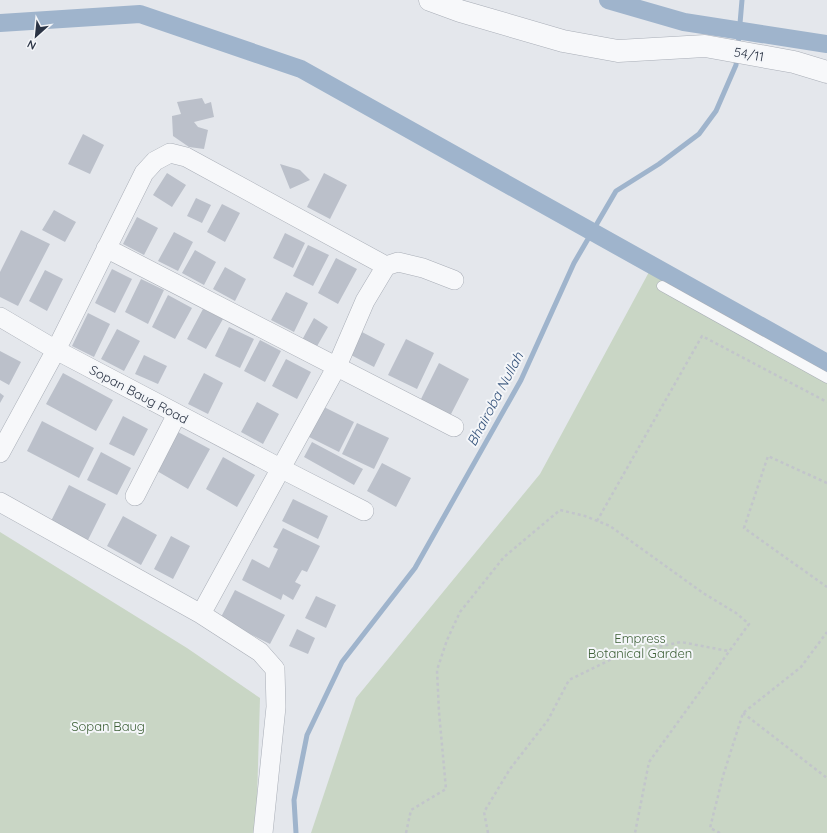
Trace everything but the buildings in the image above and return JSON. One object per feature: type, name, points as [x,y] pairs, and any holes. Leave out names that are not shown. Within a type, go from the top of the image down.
[{"type":"street","name":"54/11","points":[[430,0],[460,11],[563,41],[618,51],[705,46],[794,62],[827,72]]},
{"type":"street","points":[[0,453],[56,350],[144,173],[155,161],[170,153],[186,157],[386,266]]},
{"type":"street","points":[[106,248],[454,427]]},
{"type":"street","points":[[201,614],[337,366],[365,301],[386,266],[398,262],[423,268],[454,280]]},
{"type":"street","name":"Sopan Baug Road","points":[[0,316],[56,350],[364,511]]},
{"type":"street","points":[[135,496],[177,414]]},
{"type":"street","points":[[0,502],[201,614],[260,652],[276,669],[276,706],[263,833]]},
{"type":"lane","points":[[662,286],[827,378]]},
{"type":"path","points":[[597,521],[702,336],[827,402]]},
{"type":"path","points":[[827,483],[768,456],[744,528],[827,587]]},
{"type":"path","points":[[406,833],[411,810],[446,789],[437,670],[447,640],[460,612],[504,557],[560,510],[585,516],[610,526],[703,593],[736,613],[749,624],[649,762],[635,833]]},
{"type":"path","points":[[720,833],[710,828],[743,713],[801,667],[827,632]]},
{"type":"path","points":[[488,833],[484,812],[510,769],[548,720],[569,680],[620,655],[681,642],[728,652]]},
{"type":"path","points":[[743,713],[827,778]]},
{"type":"green space","name":"Empress Botanical Garden","points":[[649,272],[827,374],[827,833],[311,833],[356,698],[540,474]]},
{"type":"green space","name":"Sopan Baug","points":[[0,532],[187,648],[260,698],[256,833],[0,833]]},
{"type":"waterway","points":[[608,0],[684,22],[827,44]]},
{"type":"waterway","name":"Bhairoba Nullah","points":[[738,47],[742,0]]},
{"type":"waterway","points":[[0,23],[140,14],[301,69],[827,363]]},
{"type":"waterway","name":"Bhairoba Nullah","points":[[296,833],[294,800],[307,735],[342,662],[415,568],[521,380],[574,263],[616,191],[659,164],[699,134],[716,111],[736,65],[737,57]]}]
